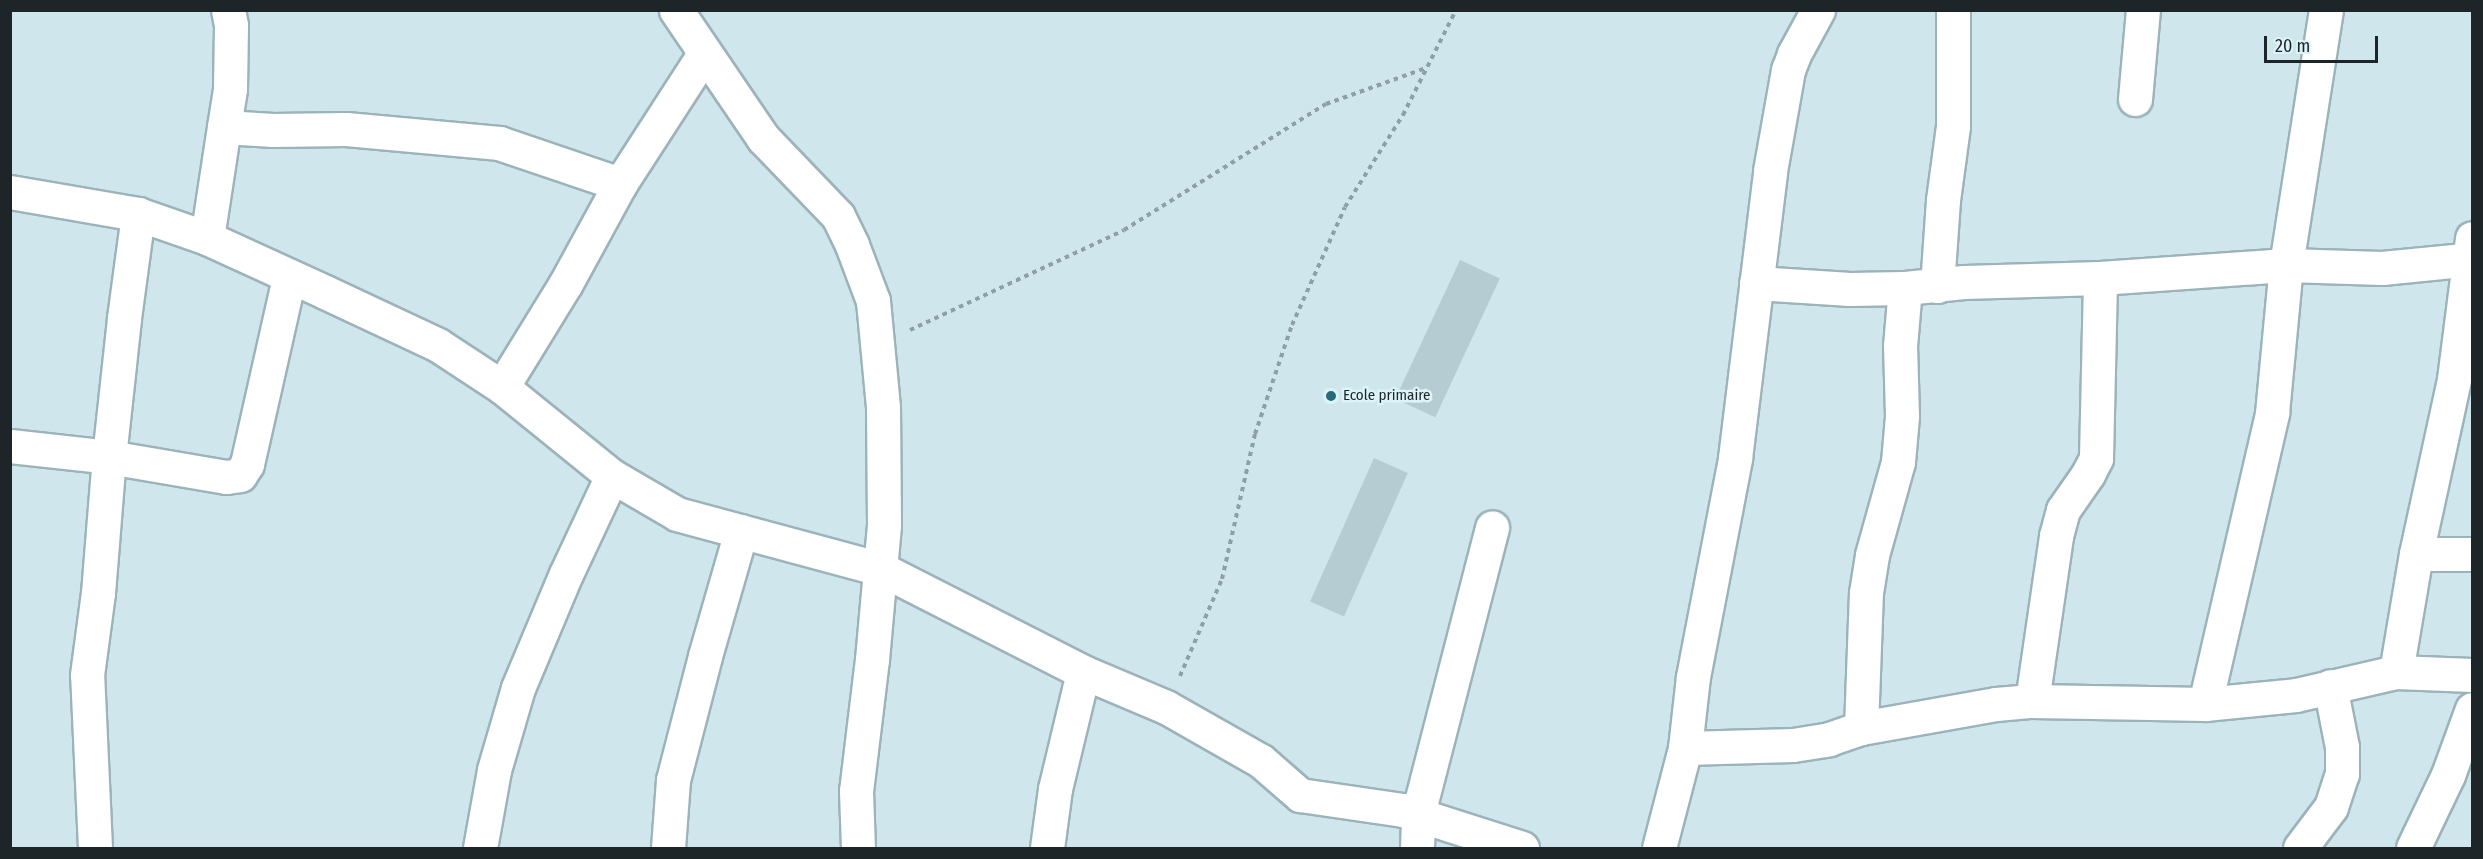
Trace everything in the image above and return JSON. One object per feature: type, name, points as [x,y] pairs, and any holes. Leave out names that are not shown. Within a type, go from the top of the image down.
[{"type":"street","points":[[207,238],[230,89],[231,25],[228,10]]},
{"type":"street","points":[[676,10],[763,138],[838,216],[852,245],[873,301],[883,407],[884,525],[856,791],[858,849]]},
{"type":"street","points":[[1659,849],[1685,748],[1693,677],[1735,458],[1770,171],[1788,70],[1818,10]]},
{"type":"street","points":[[1937,286],[1943,200],[1953,126],[1953,10]]},
{"type":"street","points":[[2135,99],[2143,10]]},
{"type":"street","points":[[2205,704],[2272,413],[2286,265],[2326,10]]},
{"type":"street","points":[[502,387],[566,283],[620,184],[704,54]]},
{"type":"street","points":[[224,127],[273,130],[346,129],[499,143],[620,184]]},
{"type":"street","points":[[10,192],[138,214],[207,238],[289,278],[438,345],[502,387],[612,476],[677,514],[881,569],[1083,672],[1166,706],[1261,761],[1300,795],[1418,814],[1522,849]]},
{"type":"street","points":[[94,849],[87,675],[98,593],[109,457],[138,214]]},
{"type":"street","points":[[1756,283],[1850,290],[1937,286],[1964,282],[2100,278],[2286,265],[2382,268],[2471,252],[2454,379],[2416,554],[2396,672]]},
{"type":"street","points":[[10,446],[109,457],[226,477],[240,475],[247,464],[289,278]]},
{"type":"street","points":[[2032,701],[2056,536],[2064,510],[2096,458],[2100,278]]},
{"type":"street","points":[[1861,728],[1866,593],[1872,555],[1898,462],[1902,416],[1900,336],[1905,288]]},
{"type":"street","points":[[480,849],[494,770],[518,688],[566,574],[612,476]]},
{"type":"street","points":[[1417,849],[1418,814],[1491,527]]},
{"type":"street","points":[[668,849],[674,780],[705,656],[741,531]]},
{"type":"street","points":[[2416,554],[2472,554]]},
{"type":"street","points":[[1047,849],[1054,789],[1083,672]]},
{"type":"street","points":[[1685,748],[1793,745],[1829,739],[1861,728],[1973,707],[2032,701],[2205,704],[2296,695],[2396,672],[2472,675]]},
{"type":"street","points":[[2300,849],[2331,807],[2342,774],[2342,747],[2330,686]]},
{"type":"street","points":[[2413,849],[2448,775],[2472,709]]},
{"type":"path","points":[[1166,706],[1222,579],[1255,434],[1292,325],[1345,207],[1403,115],[1456,10]]},
{"type":"path","points":[[877,346],[1124,230],[1326,104],[1426,68]]},
{"type":"building","points":[[1460,260],[1500,279],[1435,417],[1395,399]]},
{"type":"building","points":[[1374,458],[1408,473],[1344,616],[1310,601]]},
{"type":"place","name":"Ecole primaire","points":[[1331,396]]}]
